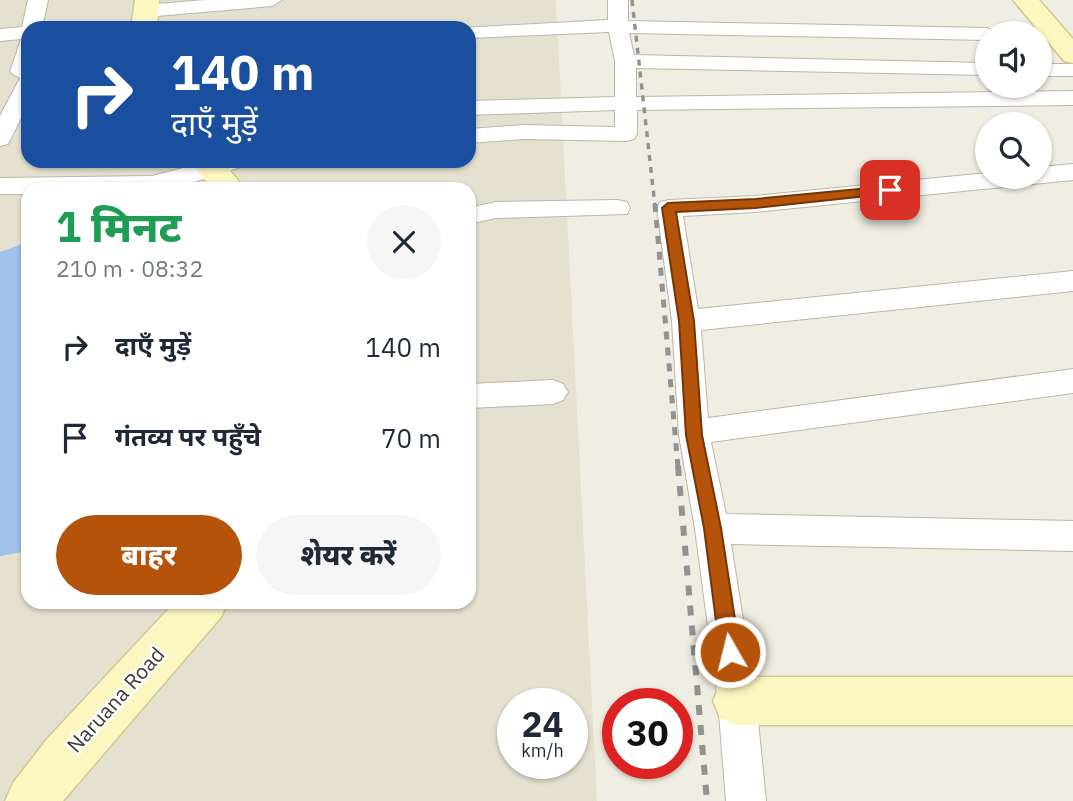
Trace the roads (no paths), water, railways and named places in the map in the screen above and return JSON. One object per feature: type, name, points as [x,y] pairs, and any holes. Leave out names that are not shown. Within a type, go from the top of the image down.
[{"type":"street","points":[[34,21],[38,0]]},
{"type":"street","points":[[145,13],[272,0]]},
{"type":"street","points":[[476,135],[524,132],[626,134],[625,61],[618,27],[618,0]]},
{"type":"street","points":[[1025,0],[1039,21]]},
{"type":"street","points":[[476,32],[599,25],[975,34]]},
{"type":"street","points":[[0,34],[21,32]]},
{"type":"street","points":[[1052,38],[1073,55]]},
{"type":"street","points":[[625,61],[975,69]]},
{"type":"street","points":[[1052,70],[1073,71]]},
{"type":"street","points":[[0,139],[19,76]]},
{"type":"street","points":[[476,108],[625,103],[1073,98]]},
{"type":"street","points":[[162,182],[220,170]]},
{"type":"street","points":[[1052,174],[1073,172]]},
{"type":"street","points":[[746,801],[737,701],[712,528],[694,435],[686,321],[668,208],[755,204],[975,182]]},
{"type":"street","points":[[0,186],[21,186]]},
{"type":"street","points":[[476,214],[496,210],[618,208]]},
{"type":"street","points":[[686,321],[1073,281]]},
{"type":"street","points":[[694,435],[720,427],[1073,381]]},
{"type":"street","points":[[476,396],[553,392]]},
{"type":"street","points":[[712,528],[1073,536]]},
{"type":"street","name":"Naruana Road","points":[[31,801],[65,757],[199,609]]},
{"type":"street","points":[[737,701],[1073,701]]},
{"type":"water","points":[[21,244],[21,552],[0,556],[0,252]]},
{"type":"railway","points":[[632,0],[655,206]]},
{"type":"railway","points":[[655,204],[678,468]]},
{"type":"railway","points":[[678,466],[707,801]]}]
